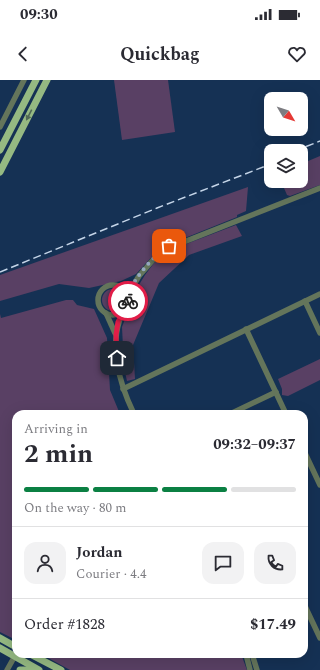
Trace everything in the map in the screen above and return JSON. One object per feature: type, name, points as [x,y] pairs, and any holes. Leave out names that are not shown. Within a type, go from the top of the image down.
[{"type":"main road","points":[[0,150],[36,80]]},
{"type":"main road","points":[[0,172],[47,80]]},
{"type":"main road","points":[[0,638],[12,645]]},
{"type":"main road","points":[[0,648],[12,654]]},
{"type":"main road","points":[[20,658],[39,670]]},
{"type":"main road","points":[[38,658],[60,670]]},
{"type":"main road","points":[[20,670],[31,670]]},
{"type":"street","points":[[0,127],[24,80]]},
{"type":"street","points":[[132,410],[123,389],[118,370],[116,335],[118,322],[128,301],[128,296],[143,270],[161,251],[320,188]]},
{"type":"street","points":[[116,335],[112,322],[101,307],[99,299],[105,288],[109,286],[118,286],[126,292],[128,296]]},
{"type":"street","points":[[123,389],[320,294]]},
{"type":"street","points":[[305,301],[320,333]]},
{"type":"street","points":[[106,313],[116,314],[124,310]]},
{"type":"street","points":[[246,329],[284,410]]},
{"type":"street","points":[[238,410],[276,392]]},
{"type":"street","points":[[308,460],[320,485]]},
{"type":"street","points":[[308,612],[320,638]]},
{"type":"street","points":[[7,670],[13,658]]},
{"type":"street","points":[[247,658],[250,670]]},
{"type":"street","points":[[253,658],[257,670]]},
{"type":"shaded area","points":[[114,80],[168,80],[175,132],[122,140]]},
{"type":"shaded area","points":[[320,156],[320,185],[290,196],[287,195],[284,188],[308,188],[308,161]]},
{"type":"shaded area","points":[[248,187],[246,211],[237,215],[237,217],[160,248],[136,274],[121,281],[89,288],[59,284],[0,301],[0,275]]},
{"type":"shaded area","points":[[236,225],[242,236],[189,255],[159,283],[133,345],[135,379],[127,381],[124,368],[122,327],[137,288],[145,275],[158,258],[168,251]]},
{"type":"shaded area","points":[[113,289],[121,292],[124,300],[121,308],[113,311],[105,308],[102,300],[105,292]]},
{"type":"shaded area","points":[[66,300],[73,300],[77,305],[94,309],[107,338],[110,390],[118,410],[12,410],[12,638],[0,632],[0,314],[1,318]]},
{"type":"shaded area","points":[[320,359],[320,380],[288,396],[282,395],[282,389],[278,379]]},
{"type":"shaded area","points":[[48,658],[242,658],[247,670],[70,670]]},
{"type":"railway","points":[[308,146],[320,141]]},
{"type":"railway","points":[[0,272],[157,208],[264,167]]},
{"type":"way so far","points":[[128,301],[128,296],[143,270],[161,251],[169,246]]},
{"type":"route","points":[[117,358],[116,335],[118,322],[127,306],[128,301]]}]
